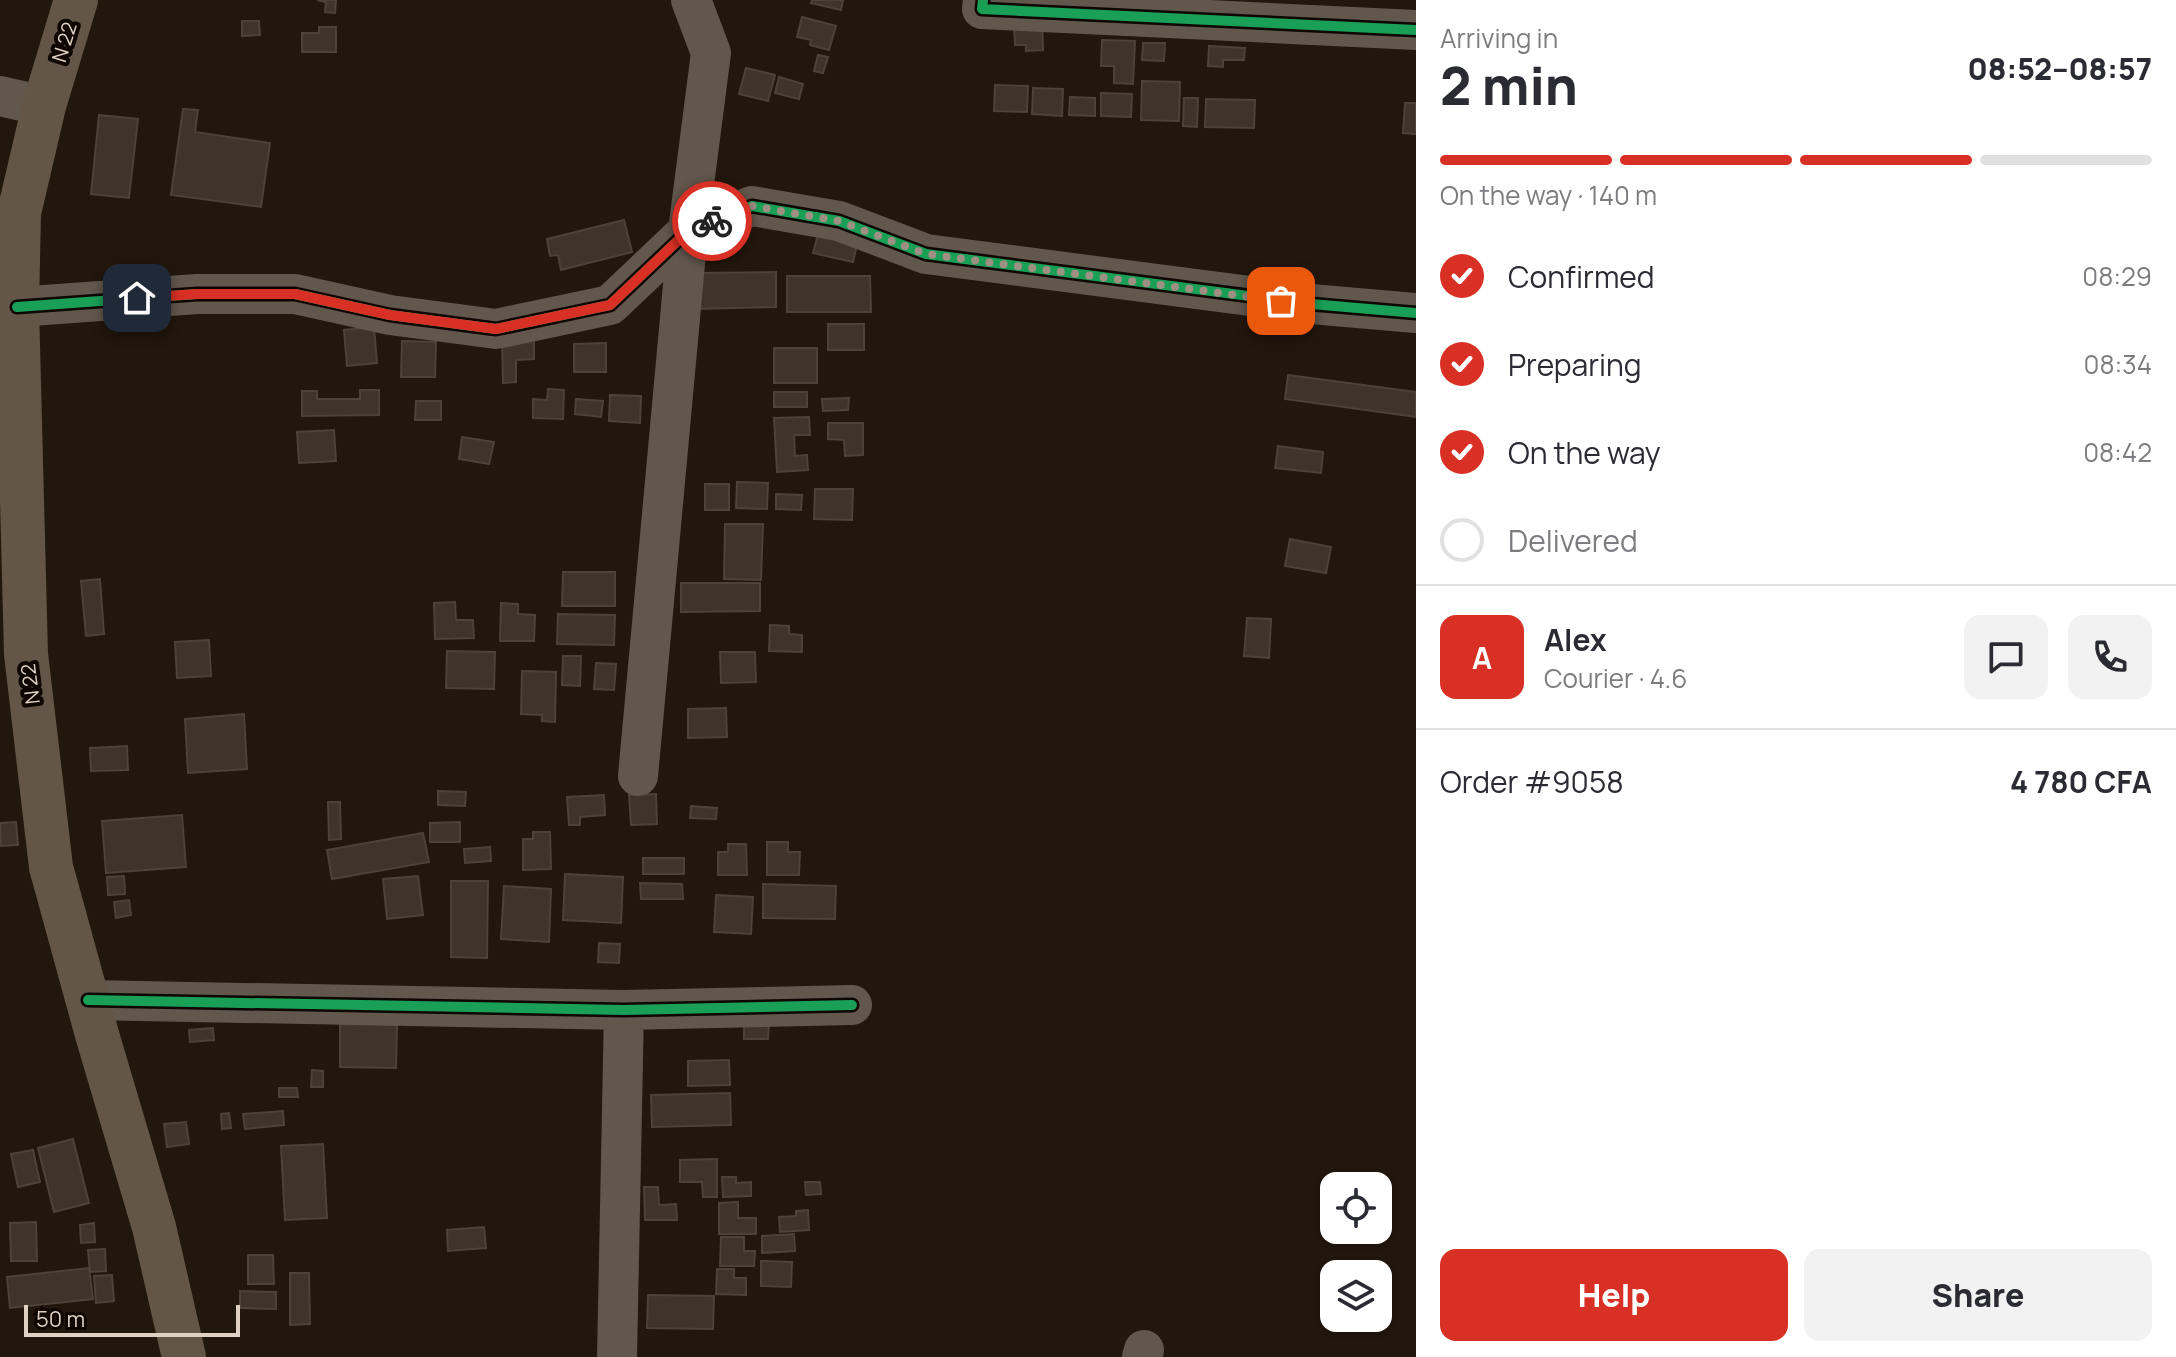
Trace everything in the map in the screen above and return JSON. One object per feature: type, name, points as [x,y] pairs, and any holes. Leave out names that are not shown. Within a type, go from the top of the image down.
[{"type":"main road","name":"N 22","points":[[76,0],[44,106],[19,213],[17,307],[26,654],[51,867],[154,1227],[184,1357]]},
{"type":"street","points":[[638,776],[688,231],[711,53],[691,0]]},
{"type":"street","points":[[983,0],[982,9],[1416,30]]},
{"type":"street","points":[[0,96],[44,106]]},
{"type":"street","points":[[17,307],[197,294],[295,294],[390,315],[496,329],[610,305],[688,231],[752,206],[839,221],[926,254],[1311,304],[1416,313]]},
{"type":"street","points":[[88,1000],[624,1010],[852,1005]]},
{"type":"street","points":[[617,1357],[624,1010]]},
{"type":"building","points":[[317,0],[336,0],[335,13],[325,12],[326,2]]},
{"type":"building","points":[[812,0],[843,0],[841,10],[811,3]]},
{"type":"building","points":[[802,17],[836,26],[829,50],[810,45],[811,40],[797,37]]},
{"type":"building","points":[[1042,17],[1043,50],[1026,51],[1026,45],[1015,45],[1014,27]]},
{"type":"building","points":[[242,21],[259,21],[260,35],[242,36]]},
{"type":"building","points":[[319,27],[336,27],[336,52],[302,52],[302,33],[319,33]]},
{"type":"building","points":[[1102,40],[1135,41],[1133,84],[1114,83],[1114,66],[1101,66]]},
{"type":"building","points":[[1143,43],[1165,43],[1164,61],[1142,60]]},
{"type":"building","points":[[1209,46],[1245,48],[1244,60],[1223,60],[1223,67],[1208,66]]},
{"type":"building","points":[[818,55],[828,57],[823,73],[814,71]]},
{"type":"building","points":[[746,68],[775,75],[768,101],[739,94]]},
{"type":"building","points":[[779,77],[803,84],[799,99],[775,93]]},
{"type":"building","points":[[1142,81],[1180,82],[1179,121],[1141,120]]},
{"type":"building","points":[[995,85],[1028,86],[1027,112],[994,111]]},
{"type":"building","points":[[1033,88],[1063,89],[1062,116],[1032,114]]},
{"type":"building","points":[[1101,93],[1132,94],[1131,117],[1101,116]]},
{"type":"building","points":[[1070,97],[1095,98],[1095,116],[1069,115]]},
{"type":"building","points":[[1184,98],[1198,98],[1197,127],[1183,126]]},
{"type":"building","points":[[1206,99],[1255,100],[1254,128],[1205,127]]},
{"type":"building","points":[[1405,103],[1416,103],[1416,134],[1403,133]]},
{"type":"building","points":[[183,109],[198,110],[195,132],[270,143],[261,207],[171,195]]},
{"type":"building","points":[[99,115],[138,119],[129,198],[91,194]]},
{"type":"building","points":[[624,220],[632,252],[561,270],[558,255],[550,256],[547,239]]},
{"type":"building","points":[[820,227],[859,236],[853,262],[813,253]]},
{"type":"building","points":[[776,272],[776,307],[697,309],[697,273]]},
{"type":"building","points":[[787,276],[870,276],[871,312],[787,312]]},
{"type":"building","points":[[828,324],[864,324],[864,350],[828,350]]},
{"type":"building","points":[[374,327],[377,363],[347,366],[344,330]]},
{"type":"building","points":[[534,339],[534,359],[516,360],[516,382],[503,383],[502,340]]},
{"type":"building","points":[[402,341],[436,342],[435,377],[401,377]]},
{"type":"building","points":[[606,343],[606,372],[574,372],[574,344]]},
{"type":"building","points":[[774,348],[817,348],[817,383],[774,383]]},
{"type":"building","points":[[1288,375],[1416,392],[1416,417],[1285,399]]},
{"type":"building","points":[[548,389],[564,390],[563,419],[533,418],[533,399],[547,400]]},
{"type":"building","points":[[360,390],[379,390],[379,415],[302,416],[302,391],[317,391],[317,399],[360,399]]},
{"type":"building","points":[[774,392],[807,392],[807,407],[774,407]]},
{"type":"building","points":[[610,395],[641,396],[640,423],[609,421]]},
{"type":"building","points":[[849,398],[848,410],[823,411],[822,399]]},
{"type":"building","points":[[576,399],[603,401],[601,417],[575,414]]},
{"type":"building","points":[[416,401],[441,401],[441,420],[415,420]]},
{"type":"building","points":[[809,417],[810,435],[794,435],[795,456],[807,455],[808,470],[777,472],[774,418]]},
{"type":"building","points":[[828,423],[863,423],[863,455],[845,456],[844,440],[828,439]]},
{"type":"building","points":[[334,430],[336,461],[299,463],[297,432]]},
{"type":"building","points":[[462,437],[494,442],[489,464],[459,459]]},
{"type":"building","points":[[1278,446],[1323,452],[1321,473],[1275,468]]},
{"type":"building","points":[[737,482],[768,483],[767,509],[736,508]]},
{"type":"building","points":[[705,484],[729,484],[729,510],[705,510]]},
{"type":"building","points":[[815,489],[853,489],[852,520],[814,519]]},
{"type":"building","points":[[776,494],[802,495],[801,510],[776,509]]},
{"type":"building","points":[[725,524],[763,524],[761,580],[724,579]]},
{"type":"building","points":[[1290,539],[1331,547],[1326,573],[1285,566]]},
{"type":"building","points":[[563,572],[615,572],[615,606],[562,606]]},
{"type":"building","points":[[100,579],[104,634],[86,636],[81,581]]},
{"type":"building","points":[[681,583],[760,583],[760,611],[681,612]]},
{"type":"building","points":[[455,602],[456,620],[473,620],[474,638],[435,639],[434,603]]},
{"type":"building","points":[[501,603],[518,604],[518,614],[535,615],[534,641],[500,641]]},
{"type":"building","points":[[558,614],[615,615],[614,645],[557,644]]},
{"type":"building","points":[[1247,618],[1271,619],[1269,658],[1244,656]]},
{"type":"building","points":[[770,625],[789,626],[789,634],[802,635],[802,652],[769,651]]},
{"type":"building","points":[[209,640],[211,676],[177,678],[175,642]]},
{"type":"building","points":[[447,651],[495,652],[494,689],[446,688]]},
{"type":"building","points":[[720,652],[755,652],[756,682],[721,683]]},
{"type":"building","points":[[563,656],[581,656],[580,686],[562,685]]},
{"type":"building","points":[[596,663],[616,664],[614,690],[594,689]]},
{"type":"building","points":[[522,671],[556,672],[555,722],[542,721],[542,715],[521,714]]},
{"type":"building","points":[[726,708],[727,737],[688,738],[688,709]]},
{"type":"building","points":[[244,714],[247,769],[188,773],[185,719]]},
{"type":"building","points":[[127,746],[128,770],[91,771],[90,748]]},
{"type":"building","points":[[438,791],[466,792],[465,806],[438,805]]},
{"type":"building","points":[[656,794],[657,824],[631,825],[629,795]]},
{"type":"building","points":[[604,795],[605,815],[580,817],[580,825],[569,825],[567,797]]},
{"type":"building","points":[[328,802],[340,802],[341,839],[329,840]]},
{"type":"building","points":[[691,806],[717,808],[716,819],[690,818]]},
{"type":"building","points":[[182,815],[186,867],[106,873],[102,821]]},
{"type":"building","points":[[16,822],[18,845],[1,846],[0,823]]},
{"type":"building","points":[[460,822],[460,842],[430,842],[430,823]]},
{"type":"building","points":[[533,832],[550,832],[551,869],[523,870],[523,839],[533,839]]},
{"type":"building","points":[[423,833],[429,862],[332,879],[327,850]]},
{"type":"building","points":[[767,842],[788,842],[788,852],[800,852],[799,875],[767,875]]},
{"type":"building","points":[[728,844],[746,844],[747,875],[718,875],[718,852],[728,852]]},
{"type":"building","points":[[490,847],[491,861],[465,863],[464,849]]},
{"type":"building","points":[[643,858],[684,858],[684,874],[643,874]]},
{"type":"building","points":[[565,874],[623,877],[621,923],[563,920]]},
{"type":"building","points":[[124,876],[125,894],[108,895],[107,877]]},
{"type":"building","points":[[418,876],[423,915],[387,919],[383,879]]},
{"type":"building","points":[[451,881],[488,881],[487,958],[451,957]]},
{"type":"building","points":[[640,883],[682,884],[683,899],[641,899]]},
{"type":"building","points":[[763,884],[836,886],[835,919],[763,918]]},
{"type":"building","points":[[504,886],[551,889],[549,942],[501,939]]},
{"type":"building","points":[[716,895],[753,897],[751,934],[714,932]]},
{"type":"building","points":[[129,900],[131,915],[116,918],[114,902]]},
{"type":"building","points":[[599,943],[620,944],[619,963],[598,962]]},
{"type":"building","points":[[744,1022],[769,1023],[768,1039],[744,1039]]},
{"type":"building","points":[[340,1024],[397,1025],[396,1068],[340,1067]]},
{"type":"building","points":[[213,1028],[214,1040],[190,1042],[189,1030]]},
{"type":"building","points":[[729,1060],[730,1085],[688,1086],[688,1061]]},
{"type":"building","points":[[312,1070],[323,1071],[323,1087],[311,1087]]},
{"type":"building","points":[[279,1088],[297,1088],[298,1097],[279,1097]]},
{"type":"building","points":[[730,1093],[731,1125],[652,1127],[651,1095]]},
{"type":"building","points":[[283,1111],[284,1125],[245,1129],[243,1114]]},
{"type":"building","points":[[229,1113],[231,1128],[222,1129],[221,1114]]},
{"type":"building","points":[[186,1122],[189,1144],[167,1147],[164,1124]]},
{"type":"building","points":[[73,1139],[89,1203],[54,1212],[38,1148]]},
{"type":"building","points":[[323,1144],[327,1218],[285,1220],[281,1146]]},
{"type":"building","points":[[33,1150],[40,1182],[18,1187],[11,1154]]},
{"type":"building","points":[[717,1159],[717,1197],[703,1197],[702,1182],[680,1182],[680,1160]]},
{"type":"building","points":[[722,1177],[736,1177],[736,1183],[751,1182],[751,1196],[723,1197]]},
{"type":"building","points":[[805,1182],[820,1182],[821,1194],[806,1195]]},
{"type":"building","points":[[644,1187],[658,1187],[659,1205],[676,1204],[677,1220],[645,1220]]},
{"type":"building","points":[[738,1202],[738,1218],[756,1218],[756,1234],[719,1234],[719,1203]]},
{"type":"building","points":[[808,1210],[809,1230],[780,1232],[779,1217],[796,1216],[796,1211]]},
{"type":"building","points":[[36,1222],[37,1261],[11,1261],[10,1223]]},
{"type":"building","points":[[94,1223],[95,1242],[81,1243],[80,1225]]},
{"type":"building","points":[[484,1227],[486,1248],[448,1251],[447,1230]]},
{"type":"building","points":[[794,1234],[795,1251],[762,1253],[762,1236]]},
{"type":"building","points":[[721,1237],[744,1237],[744,1251],[755,1251],[754,1266],[720,1266]]},
{"type":"building","points":[[105,1249],[106,1271],[90,1272],[88,1250]]},
{"type":"building","points":[[248,1255],[273,1255],[274,1284],[248,1284]]},
{"type":"building","points":[[761,1261],[792,1262],[791,1287],[761,1286]]},
{"type":"building","points":[[89,1268],[93,1299],[10,1308],[7,1277]]},
{"type":"building","points":[[717,1269],[734,1269],[734,1278],[746,1278],[746,1295],[716,1294]]},
{"type":"building","points":[[290,1273],[309,1273],[310,1324],[290,1325]]},
{"type":"building","points":[[112,1275],[114,1301],[96,1303],[94,1276]]},
{"type":"building","points":[[240,1291],[276,1292],[276,1309],[240,1308]]},
{"type":"building","points":[[648,1295],[714,1296],[713,1329],[647,1328]]},
{"type":"cycle path","points":[[983,0],[982,9],[1416,30]]},
{"type":"cycle path","points":[[17,307],[197,294],[295,294],[390,315],[496,329],[610,305],[688,231],[752,206],[839,221],[926,254],[1311,304],[1416,313]]},
{"type":"cycle path","points":[[88,1000],[624,1010],[852,1005]]},
{"type":"way so far","points":[[712,221],[752,206],[839,221],[926,254],[1281,301]]},
{"type":"route","points":[[137,298],[197,294],[295,294],[390,315],[496,329],[610,305],[688,231],[712,221]]}]
